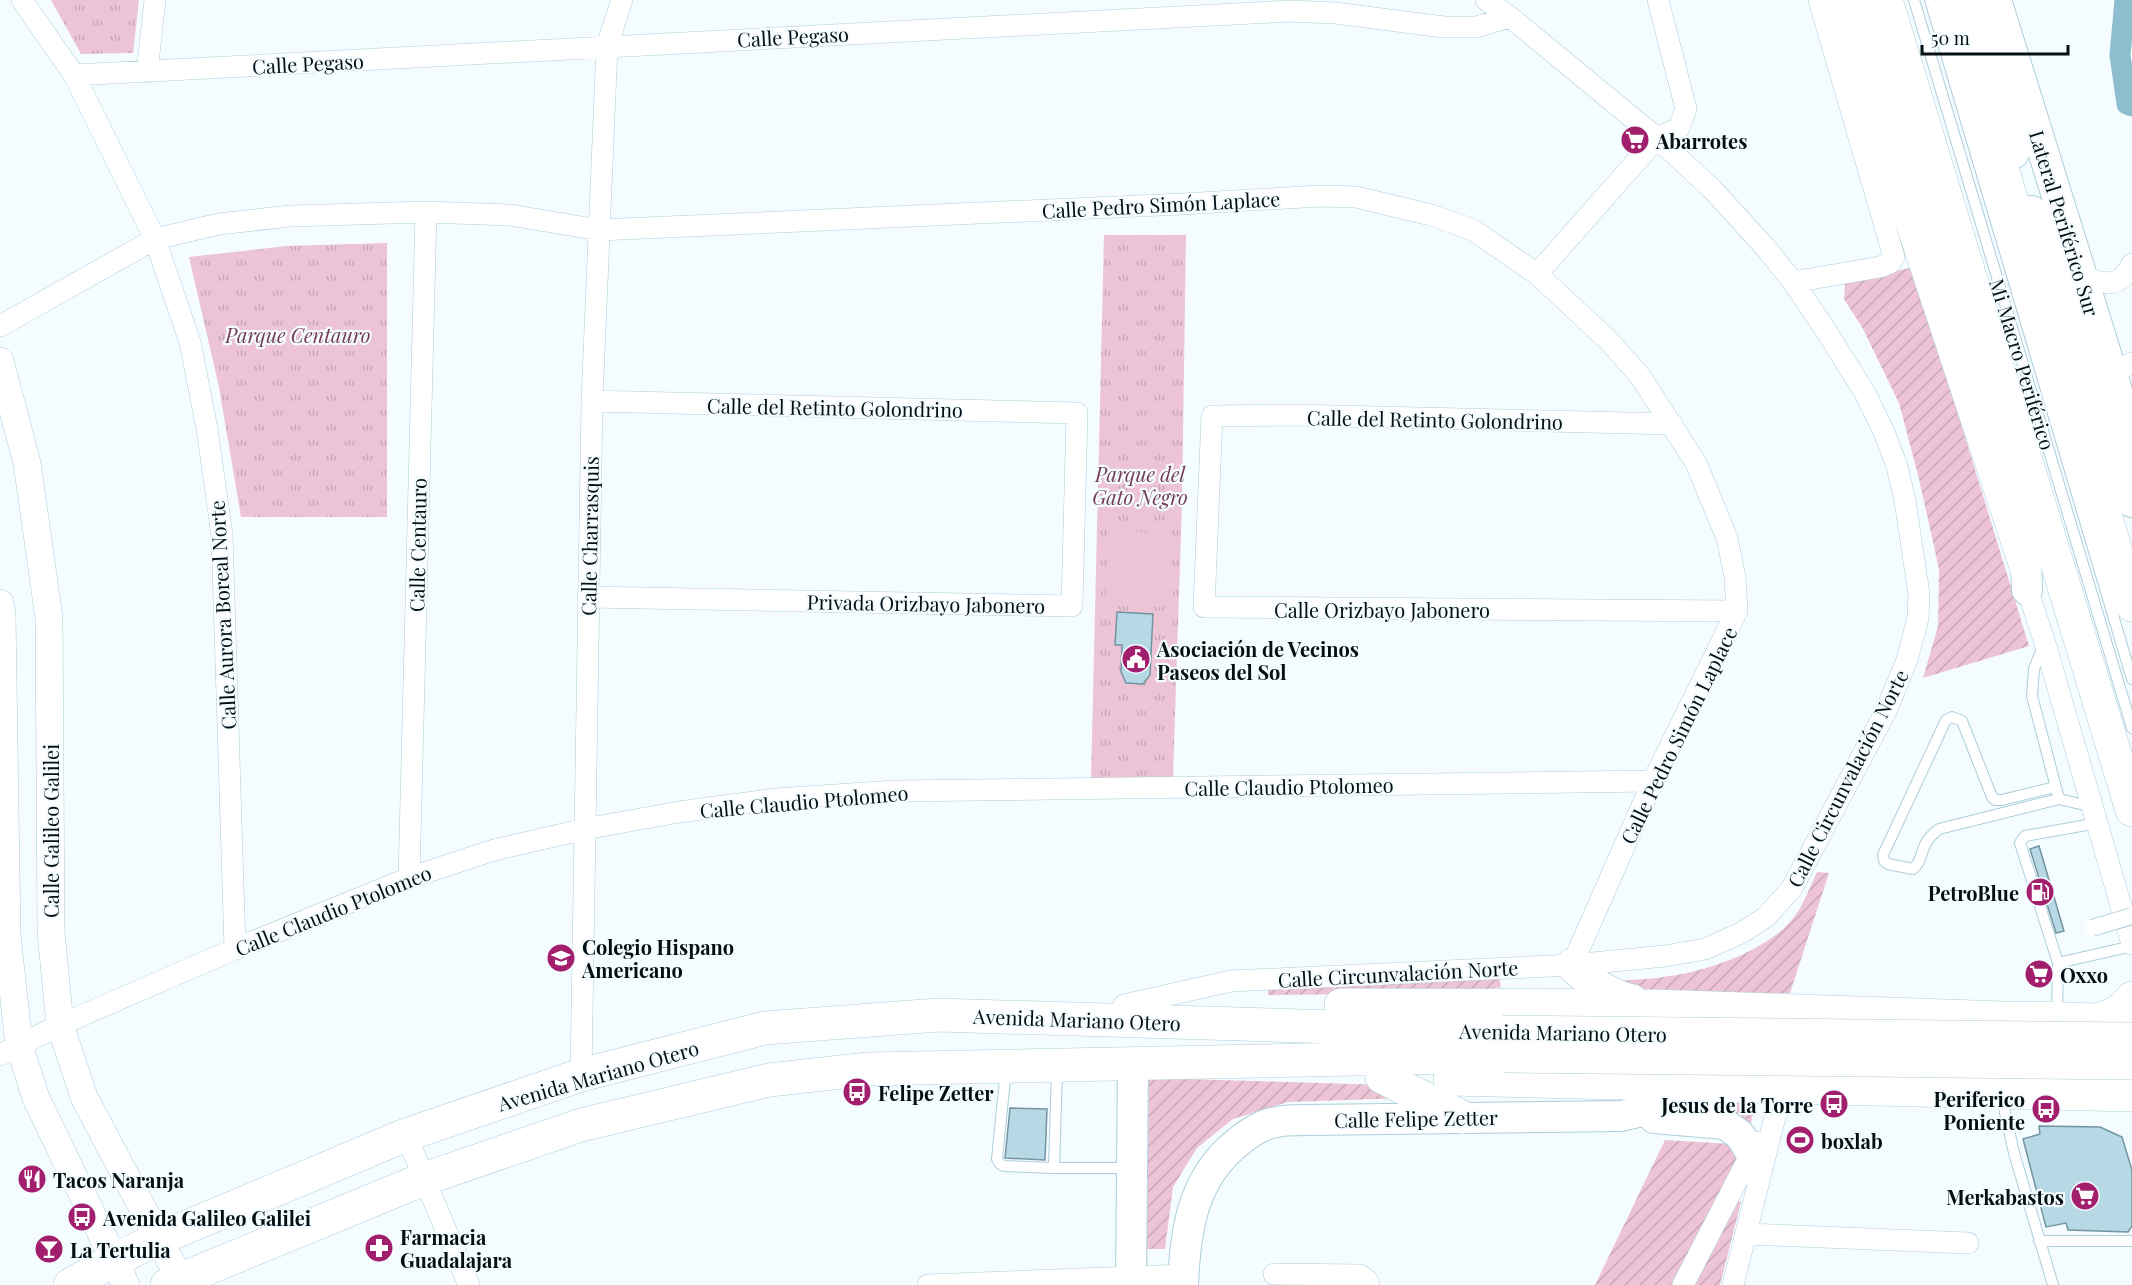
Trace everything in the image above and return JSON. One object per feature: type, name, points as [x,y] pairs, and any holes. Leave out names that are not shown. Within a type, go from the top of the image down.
[{"type":"main road","points":[[1855,0],[1987,402],[2015,495],[2024,536],[2027,590]]},
{"type":"main road","points":[[1886,0],[2132,810]]},
{"type":"main road","points":[[1952,0],[2132,605]]},
{"type":"main road","points":[[1972,0],[2013,151],[2086,388],[2132,502]]},
{"type":"main road","name":"Lateral Periférico Sur","points":[[1996,0],[2081,276],[2123,375],[2132,446]]},
{"type":"main road","points":[[1572,965],[1597,988],[1620,998],[1655,1006]]},
{"type":"main road","points":[[1061,1018],[1124,1005],[1655,1006],[2095,1020],[2121,1010],[2132,998]]},
{"type":"main road","name":"Avenida Mariano Otero","points":[[70,1285],[120,1273],[158,1239],[406,1135],[581,1075],[765,1028],[938,1015],[1061,1018],[1503,1044],[2132,1063]]},
{"type":"main road","points":[[2024,1018],[2044,1021],[2053,1027],[2064,1044],[2066,1054],[2065,1063],[2056,1079],[2042,1089],[2033,1091]]},
{"type":"main road","name":"Avenida Mariano Otero","points":[[173,1282],[424,1179],[581,1125],[769,1080],[868,1069],[1206,1064],[1503,1044],[2132,1039]]},
{"type":"main road","points":[[1131,1280],[1133,1064]]},
{"type":"main road","points":[[1206,1064],[1382,1077],[1771,1093],[2033,1091],[2132,1095]]},
{"type":"main road","points":[[1382,1077],[1462,1118]]},
{"type":"main road","name":"Calle Felipe Zetter","points":[[1184,1280],[1187,1232],[1197,1195],[1215,1164],[1251,1132],[1266,1125],[1284,1120],[1621,1116],[1771,1093]]},
{"type":"main road","points":[[1621,1116],[1725,1124],[1740,1135],[1751,1153]]},
{"type":"street","name":"Calle Aurora Boreal Norte","points":[[22,0],[74,75],[155,238],[190,342],[207,429],[222,535],[235,949]]},
{"type":"street","points":[[147,72],[155,0]]},
{"type":"street","name":"Calle Charrasquis","points":[[581,1075],[592,401],[607,46],[622,0]]},
{"type":"street","name":"Calle Circunvalación Norte","points":[[1124,1005],[1231,981],[1572,965],[1665,956],[1705,949],[1741,933],[1766,916],[1792,888],[1886,711],[1907,660],[1918,618],[1919,594],[1905,501],[1897,466],[1865,393],[1823,326],[1793,282],[1765,247],[1712,189],[1658,138],[1510,17],[1485,0]]},
{"type":"street","points":[[1536,274],[1658,138],[1679,128],[1686,109],[1658,0]]},
{"type":"street","points":[[1793,282],[1880,267],[1890,263],[1894,257],[1819,0]]},
{"type":"street","points":[[1839,0],[1875,129],[2045,643],[2132,945]]},
{"type":"street","name":"Calle Pegaso","points":[[74,75],[1290,11],[1335,13],[1444,27],[1476,27],[1510,17]]},
{"type":"street","name":"Calle Pedro Simón Laplace","points":[[0,326],[155,238],[219,224],[290,216],[426,212],[510,215],[599,230],[1356,196],[1420,212],[1473,230],[1536,274],[1609,341],[1640,376],[1696,463],[1727,538],[1735,577],[1737,611],[1653,782],[1572,965]]},
{"type":"street","name":"Calle Centauro","points":[[409,878],[426,212]]},
{"type":"street","points":[[2081,276],[2100,283],[2113,283],[2125,276],[2132,264]]},
{"type":"street","name":"Calle Galileo Galilei","points":[[0,361],[27,463],[49,618],[51,932],[60,1025],[84,1097],[158,1239],[173,1282]]},
{"type":"street","name":"Calle del Retinto Golondrino","points":[[592,401],[1077,413]]},
{"type":"street","name":"Privada Orizbayo Jabonero","points":[[588,597],[1072,606],[1077,413]]},
{"type":"street","name":"Calle del Retinto Golondrino","points":[[1212,429],[1212,416],[1672,424]]},
{"type":"street","name":"Calle Orizbayo Jabonero","points":[[1212,429],[1204,608],[1737,611]]},
{"type":"street","points":[[0,603],[9,1050],[36,1098],[120,1273]]},
{"type":"street","name":"Calle Claudio Ptolomeo","points":[[9,1050],[60,1025],[235,949],[409,878],[494,850],[585,829],[679,812],[776,799],[895,791],[1653,782]]},
{"type":"street","points":[[2092,928],[2132,916]]},
{"type":"street","points":[[1683,1285],[1751,1153],[1771,1093]]},
{"type":"street","points":[[1733,1285],[1747,1234],[1771,1093]]},
{"type":"street","points":[[406,1135],[469,1285]]},
{"type":"street","points":[[1747,1234],[1968,1243]]},
{"type":"street","points":[[1274,1274],[1366,1281]]},
{"type":"street","points":[[928,1285],[1184,1280]]},
{"type":"lane","name":"Mi Macro Periférico","points":[[1914,0],[2132,728]]},
{"type":"lane","name":"Mi Macro Periférico","points":[[1930,0],[2132,679]]},
{"type":"lane","points":[[2045,643],[2034,669],[2032,696],[2059,799]]},
{"type":"lane","points":[[2055,787],[1995,800],[1962,721],[1952,717],[1946,720],[1883,855],[1884,861],[1887,864],[1912,868],[1917,866],[1926,843],[1939,829],[2059,799],[2096,815]]},
{"type":"lane","points":[[2057,1019],[2058,963],[2020,843],[2025,836],[2096,815]]},
{"type":"lane","points":[[2058,963],[2132,945]]},
{"type":"lane","points":[[1054,1168],[1057,1065]]},
{"type":"lane","points":[[1007,1066],[998,1159],[1000,1164],[1054,1168],[1133,1168]]},
{"type":"lane","points":[[2000,1091],[2014,1153],[2053,1285]]},
{"type":"lane","points":[[2039,1241],[2132,1241]]},
{"type":"green space","points":[[51,0],[139,0],[133,53],[81,54]]},
{"type":"green space","name":"Parque del Gato Negro","points":[[1104,235],[1186,235],[1182,502],[1173,777],[1091,780]]},
{"type":"green space","name":"Parque Centauro","points":[[387,243],[387,517],[241,517],[219,387],[189,257],[286,246]]},
{"type":"green space","points":[[1913,267],[2029,646],[1923,678],[1938,626],[1939,569],[1899,403],[1862,327],[1844,299],[1845,284]]},
{"type":"green space","points":[[1108,531],[1172,533],[1171,607],[1105,606]]},
{"type":"green space","points":[[1817,872],[1829,873],[1790,993],[1651,992],[1615,981],[1656,978],[1704,969],[1757,947],[1786,926],[1797,913]]},
{"type":"green space","points":[[1499,977],[1501,987],[1466,993],[1268,995],[1268,989]]},
{"type":"green space","points":[[1149,1078],[1387,1085],[1407,1098],[1288,1102],[1233,1119],[1197,1148],[1173,1187],[1165,1249],[1147,1249]]},
{"type":"green space","points":[[1757,1095],[1751,1123],[1733,1114],[1686,1107]]},
{"type":"green space","points":[[1665,1140],[1732,1144],[1738,1160],[1671,1285],[1595,1285]]},
{"type":"green space","points":[[1735,1200],[1741,1202],[1720,1285],[1693,1285]]},
{"type":"building","name":"Asociación de Vecinos Paseos del Sol","points":[[1117,612],[1153,614],[1150,675],[1143,684],[1126,683],[1121,672],[1122,645],[1115,645]]},
{"type":"building","points":[[2039,846],[2064,931],[2056,933],[2030,849]]},
{"type":"building","points":[[1010,1108],[1047,1109],[1045,1160],[1005,1158]]},
{"type":"building","name":"Merkabastos","points":[[2039,1126],[2100,1127],[2122,1137],[2132,1170],[2132,1226],[2128,1232],[2068,1230],[2066,1223],[2046,1227],[2023,1139],[2040,1134]]},
{"type":"waterway","points":[[2125,0],[2120,55],[2127,104],[2132,106]]},
{"type":"place","name":"Abarrotes","points":[[1635,140]]},
{"type":"place","name":"Asociación de Vecinos Paseos del Sol","points":[[1136,659]]},
{"type":"place","name":"PetroBlue","points":[[2040,892]]},
{"type":"place","name":"Colegio Hispano Americano","points":[[561,958]]},
{"type":"place","name":"Oxxo","points":[[2039,974]]},
{"type":"place","name":"Felipe Zetter","points":[[857,1092]]},
{"type":"place","name":"Jesus de la Torre","points":[[1834,1104]]},
{"type":"place","name":"Periferico Poniente","points":[[2046,1109]]},
{"type":"place","name":"boxlab","points":[[1800,1140]]},
{"type":"place","name":"Tacos Naranja","points":[[32,1179]]},
{"type":"place","name":"Merkabastos","points":[[2085,1196]]},
{"type":"place","name":"Avenida Galileo Galilei","points":[[82,1217]]},
{"type":"place","name":"Farmacia Guadalajara","points":[[379,1248]]},
{"type":"place","name":"La Tertulia","points":[[49,1249]]}]
